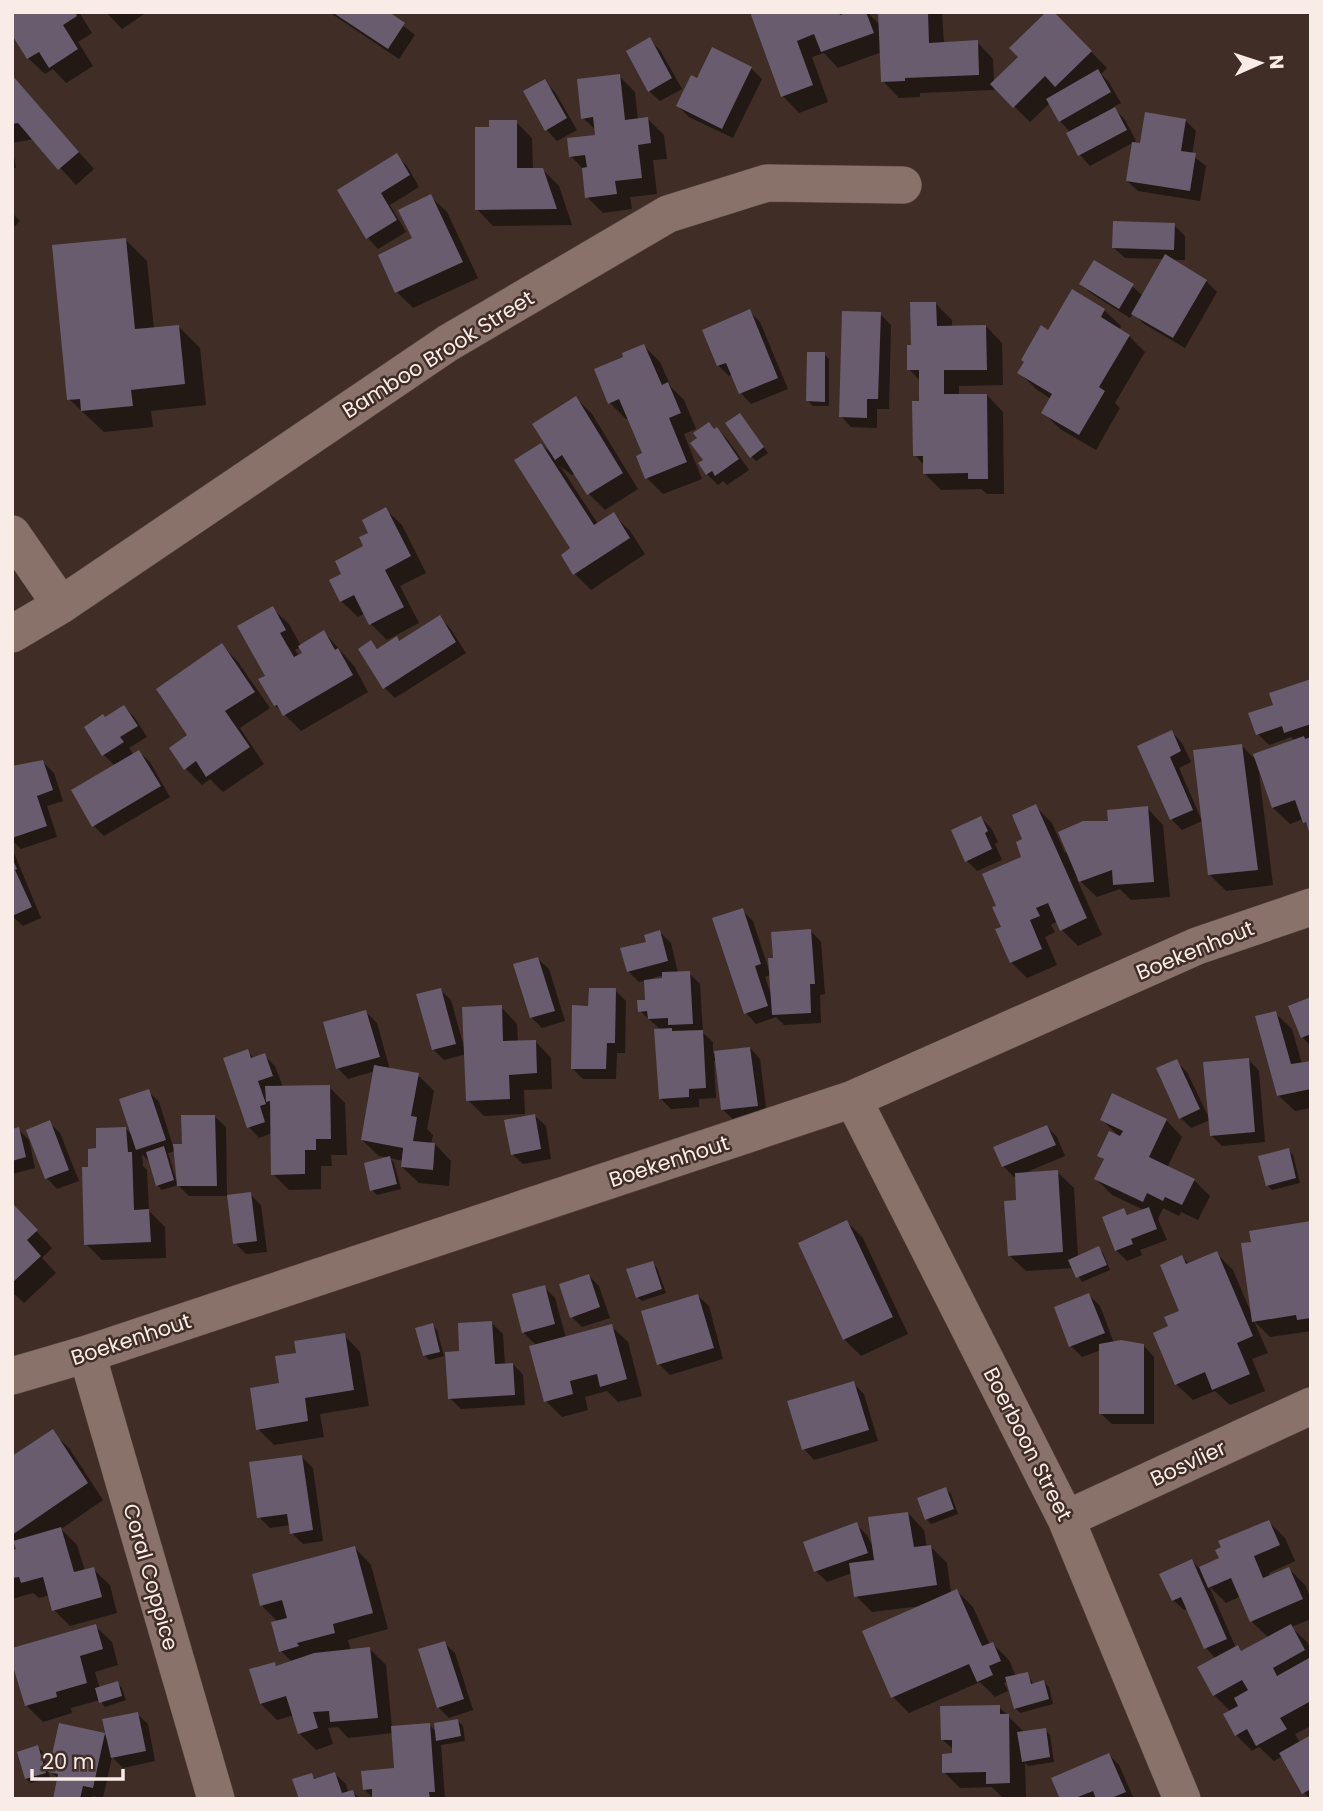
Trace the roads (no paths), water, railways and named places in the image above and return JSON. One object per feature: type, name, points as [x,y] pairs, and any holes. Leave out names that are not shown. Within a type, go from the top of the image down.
[{"type":"street","name":"Bamboo Brook Street","points":[[12,634],[61,605],[448,343],[668,214],[767,183],[903,185]]},
{"type":"street","points":[[12,534],[61,605]]},
{"type":"street","name":"Boekenhout","points":[[12,1376],[87,1354],[853,1100],[1197,946],[1311,907]]},
{"type":"street","name":"Boerboon Street","points":[[853,1100],[1066,1519],[1182,1799]]},
{"type":"street","name":"Coral Coppice","points":[[87,1354],[216,1799]]},
{"type":"street","name":"Bosvlier","points":[[1066,1519],[1311,1406]]}]
